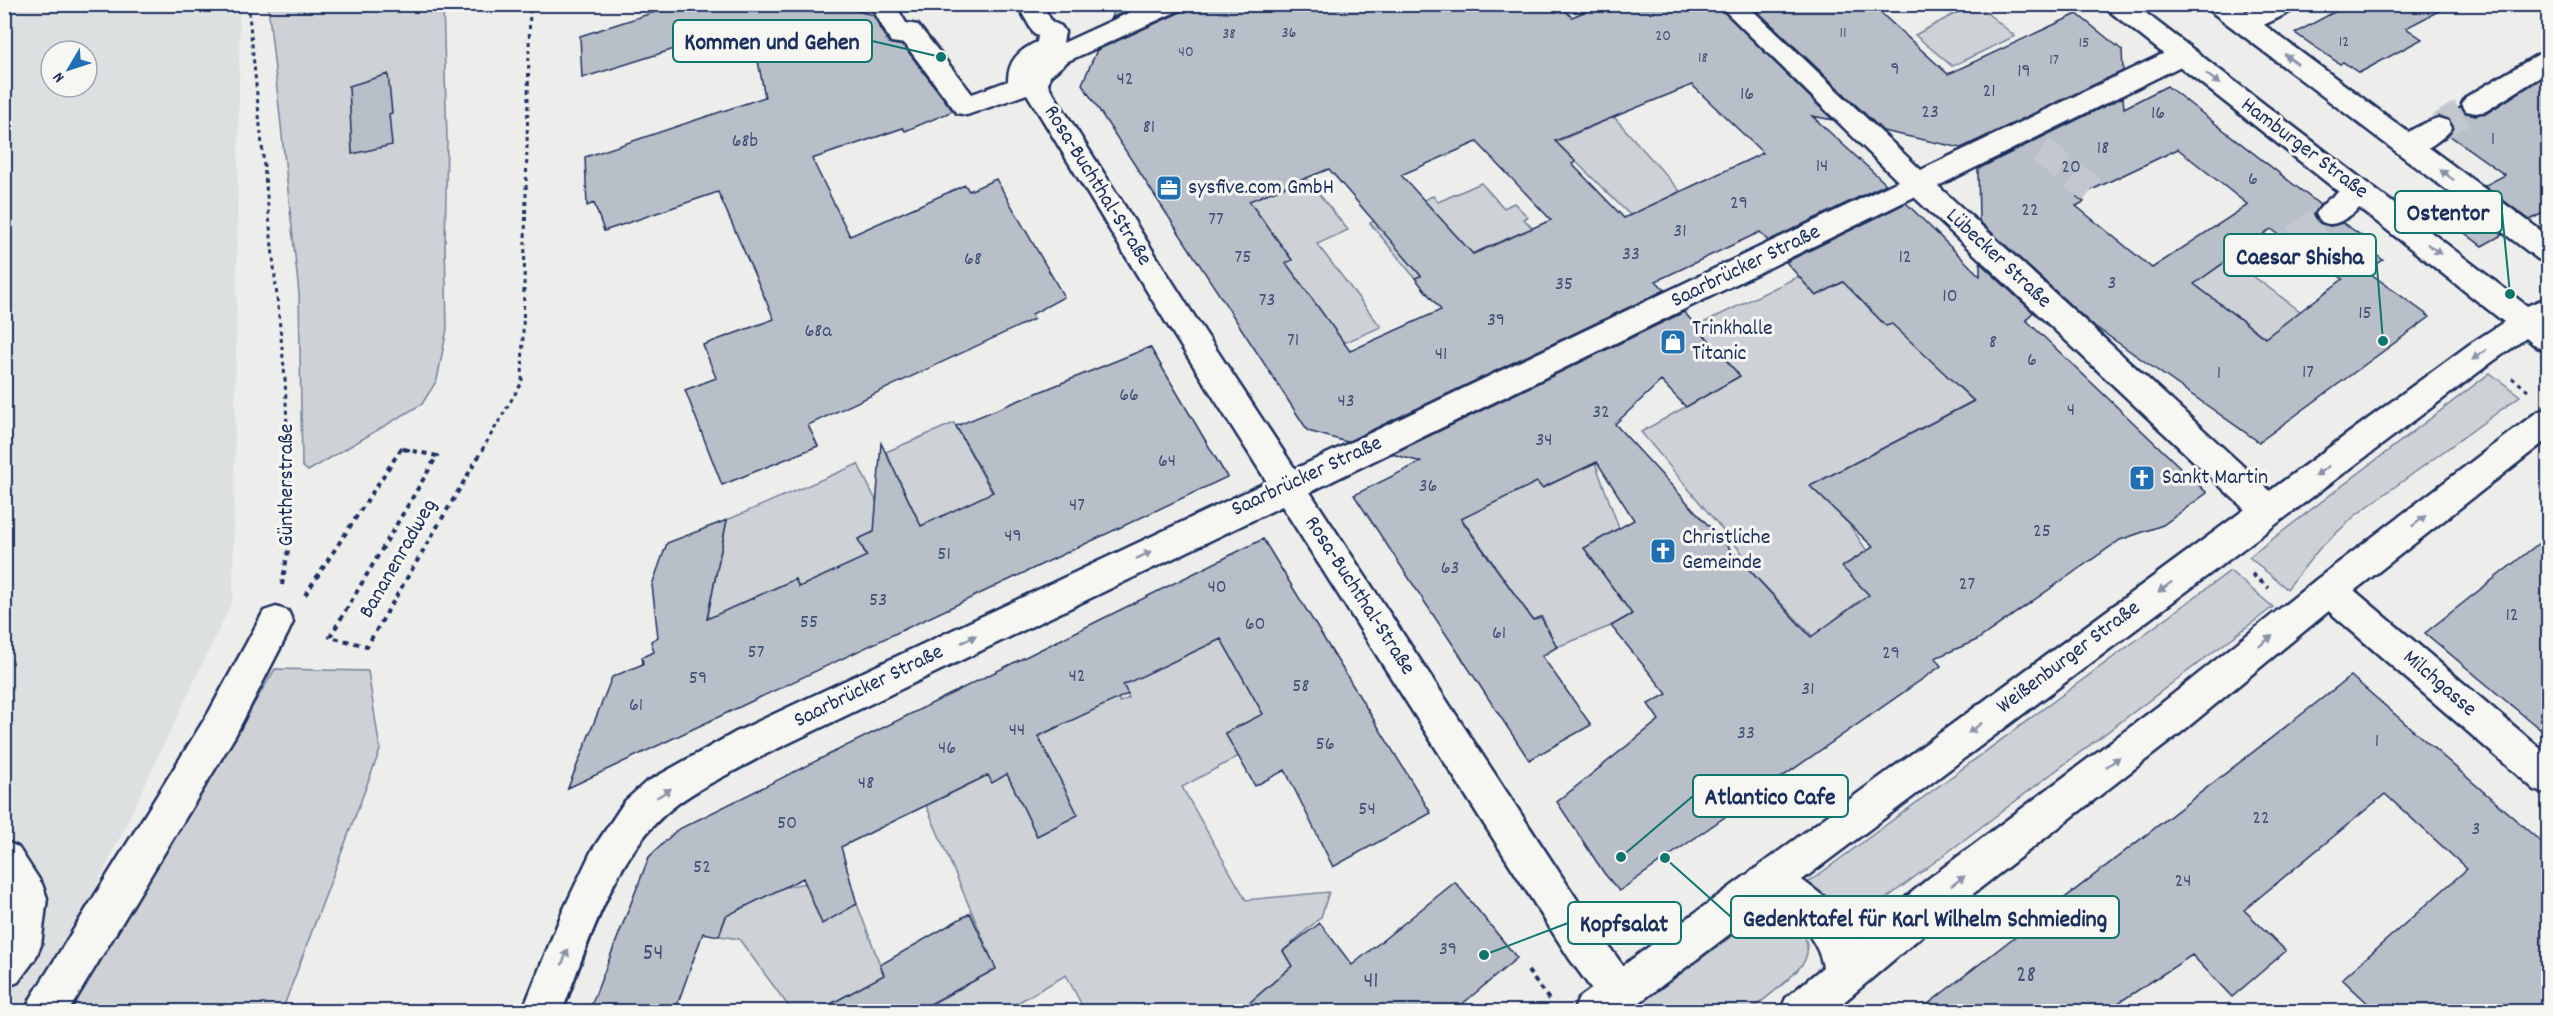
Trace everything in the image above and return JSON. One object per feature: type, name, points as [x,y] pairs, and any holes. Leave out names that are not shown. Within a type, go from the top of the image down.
[{"type":"street","points":[[882,4],[900,36],[909,34],[907,32],[909,31],[966,106],[1021,86],[1021,68],[1032,56],[1050,47],[1052,32],[1043,28],[1029,4]]},
{"type":"street","name":"Rosa-Buchthal-Straße","points":[[1171,4],[1059,55],[1037,72],[1035,85],[1288,486],[1582,944],[1606,1002]]},
{"type":"street","name":"Lübecker Straße","points":[[1730,4],[1918,184],[2268,510]]},
{"type":"street","name":"Hamburger Straße","points":[[2117,4],[2360,192],[2541,323]]},
{"type":"street","points":[[2218,4],[2548,251]]},
{"type":"street","points":[[2244,23],[2285,4]]},
{"type":"street","name":"Saarbrücker Straße","points":[[542,1011],[595,885],[620,836],[657,796],[749,744],[1491,391],[1918,184],[2030,143],[2182,55]]},
{"type":"street","points":[[2475,104],[2548,60]]},
{"type":"street","points":[[2408,146],[2438,128]]},
{"type":"street","points":[[2330,214],[2360,192]]},
{"type":"street","name":"Weißenburger Straße","points":[[1606,1002],[2268,510],[2541,323]]},
{"type":"street","points":[[1800,1011],[1942,893],[2170,719],[2329,590],[2548,421]]},
{"type":"street","name":"Milchgasse","points":[[2329,590],[2548,778]]},
{"type":"street","points":[[45,1011],[222,724],[276,622]]},
{"type":"street","points":[[4,860],[28,898],[21,945],[4,968]]},
{"type":"street","points":[[1760,888],[1793,896],[1821,919],[1839,945],[1844,975]]},
{"type":"path","name":"Güntherstraße","points":[[252,4],[249,14],[283,354],[291,533],[276,622]]},
{"type":"path","name":"Bananenradweg","points":[[276,622],[296,607],[401,448],[437,456],[330,637],[367,646],[522,382],[530,4]]},
{"type":"path","points":[[2243,567],[2277,596]]},
{"type":"path","points":[[1527,971],[1552,1003]]},
{"type":"shaded area","points":[[1976,4],[2015,36],[1952,66],[1915,35],[1971,5]]},
{"type":"shaded area","points":[[5,5],[240,5],[233,600],[37,1011],[5,1012]]},
{"type":"shaded area","points":[[268,5],[443,5],[447,140],[445,245],[447,329],[437,380],[422,404],[308,471],[302,466],[299,293]]},
{"type":"shaded area","points":[[1614,117],[1680,191],[1675,194],[1677,196],[1632,217],[1556,142]]},
{"type":"shaded area","points":[[1306,178],[1348,230],[1317,244],[1381,327],[1339,345],[1282,264],[1292,260],[1249,201]]},
{"type":"shaded area","points":[[1481,183],[1504,208],[1514,203],[1528,217],[1524,219],[1532,228],[1415,278],[1370,223],[1433,196],[1438,202]]},
{"type":"shaded area","points":[[2230,259],[2309,317],[2266,338],[2194,284]]},
{"type":"shaded area","points":[[1861,273],[1866,306],[1886,326],[1904,318],[1935,364],[1973,401],[1810,486],[1849,524],[1867,551],[1842,567],[1887,598],[1858,602],[1834,620],[1819,643],[1737,557],[1742,553],[1641,432],[1740,376],[1697,326],[1799,276],[1816,296]]},
{"type":"shaded area","points":[[2490,373],[2520,396],[2356,515],[2319,549],[2287,589],[2249,557]]},
{"type":"shaded area","points":[[954,423],[994,496],[921,526],[886,452]]},
{"type":"shaded area","points":[[1593,457],[1619,528],[1584,548],[1632,614],[1611,626],[1557,647],[1542,617],[1533,620],[1451,503],[1537,482],[1543,488],[1584,468]]},
{"type":"shaded area","points":[[858,464],[888,525],[858,539],[868,560],[799,587],[795,579],[714,627],[708,615],[727,520]]},
{"type":"shaded area","points":[[2230,571],[2273,607],[1847,928],[1806,884]]},
{"type":"shaded area","points":[[1171,636],[1182,657],[1221,639],[1263,714],[1225,733],[1239,756],[1182,787],[1246,900],[1329,892],[1321,917],[1283,951],[1292,966],[1240,1011],[1214,1011],[1212,1009],[1209,1012],[1085,1011],[1066,975],[1003,1011],[917,1012],[996,969],[925,803],[928,805],[988,775],[1007,774],[1037,836],[1077,815],[1039,742],[1040,736],[1117,697],[1120,702],[1129,698],[1106,654]]},
{"type":"shaded area","points":[[275,669],[368,671],[380,750],[282,1011],[69,1011]]},
{"type":"shaded area","points":[[764,879],[770,894],[782,888],[805,883],[822,923],[857,904],[884,975],[818,1011],[792,1011],[739,939],[719,936],[729,909]]},
{"type":"shaded area","points":[[1769,915],[1784,919],[1798,927],[1806,940],[1807,954],[1797,971],[1749,1011],[1627,1012],[1757,918]]},
{"type":"building","points":[[680,4],[821,4],[823,9],[849,9],[873,15],[889,43],[904,46],[953,111],[905,131],[903,128],[812,159],[850,236],[965,185],[969,191],[996,179],[1064,297],[1032,314],[1034,319],[808,425],[818,446],[722,485],[685,390],[716,378],[703,345],[774,319],[718,192],[604,231],[594,203],[587,206],[585,157],[765,97],[751,25],[582,78],[580,36]]},
{"type":"building","points":[[1117,4],[1142,4],[1111,18]]},
{"type":"building","points":[[1185,4],[1558,4],[1572,17],[1602,4],[1716,4],[1833,120],[1812,116],[1886,184],[1768,241],[1760,232],[1656,281],[1665,290],[1347,442],[1308,431],[1082,84],[1097,50],[1181,12]],"holes":[[[1692,85],[1763,153],[1624,218],[1572,164],[1576,162],[1555,141]],[[1477,142],[1551,220],[1473,254],[1401,175]],[[1329,169],[1421,276],[1415,278],[1441,310],[1350,351],[1286,263],[1292,260],[1249,201]]]},
{"type":"building","points":[[1750,4],[1871,4],[1948,74],[2077,14],[2122,50],[2123,71],[1961,148],[1883,131]]},
{"type":"building","points":[[2349,4],[2452,4],[2406,28],[2422,39],[2359,73],[2343,62],[2340,64],[2295,33]]},
{"type":"building","points":[[388,74],[392,145],[352,154],[349,86]]},
{"type":"building","points":[[2548,74],[2548,210],[2530,220],[2484,186],[2505,175],[2449,135],[2454,127],[2450,120],[2443,117],[2461,106],[2466,113],[2476,115],[2487,113]]},
{"type":"building","points":[[2167,86],[2320,205],[2314,215],[2319,223],[2330,226],[2343,223],[2371,242],[2366,247],[2383,260],[2367,271],[2430,317],[2259,442],[2090,323],[1979,221],[1978,169],[2123,97],[2124,108]],"holes":[[[2178,149],[2248,205],[2152,268],[2076,206],[2084,202],[2077,197]],[[2271,229],[2343,279],[2265,338],[2194,284]]]},
{"type":"building","points":[[2456,200],[2502,235],[2482,246],[2436,211]]},
{"type":"building","points":[[1906,203],[1980,276],[1980,263],[2033,312],[2026,320],[2207,493],[2163,525],[2120,540],[1977,640],[1935,658],[1941,666],[1619,891],[1604,873],[1557,802],[1659,720],[1648,704],[1667,694],[1611,626],[1632,614],[1584,548],[1634,520],[1597,462],[1542,488],[1537,482],[1461,519],[1533,620],[1541,617],[1557,647],[1542,656],[1591,725],[1529,760],[1354,495],[1421,462],[1392,454],[1684,312],[1740,376],[1686,407],[1661,381],[1615,424],[1811,637],[1869,595],[1842,567],[1873,547],[1810,486],[1974,401],[1892,324],[1886,326],[1843,282],[1816,296],[1786,262]]},
{"type":"building","points":[[1150,347],[1227,477],[568,788],[612,677],[643,664],[642,657],[654,652],[651,641],[658,637],[652,585],[667,543],[727,520],[707,619],[795,579],[799,587],[867,556],[858,539],[874,532],[881,443],[921,526],[993,492],[956,426]]},
{"type":"building","points":[[2548,536],[2548,736],[2425,633]]},
{"type":"building","points":[[1263,539],[1431,813],[1333,867],[1285,770],[1255,786],[1225,733],[1263,714],[1221,639],[1123,685],[1128,694],[1038,736],[1078,815],[1037,836],[1007,774],[992,783],[988,775],[841,847],[857,904],[822,924],[803,878],[726,916],[719,936],[703,933],[675,1011],[589,1011],[649,857],[677,830]]},
{"type":"building","points":[[2351,676],[2548,848],[2548,1011],[2376,1011],[2342,979],[2467,869],[2385,794],[2244,910],[2286,951],[2232,997],[2192,955],[2106,1011],[1919,1011]]},
{"type":"building","points":[[1455,882],[1517,958],[1454,1011],[1240,1011],[1292,966],[1283,951],[1320,923],[1352,965]]},
{"type":"building","points":[[970,913],[996,969],[917,1011],[818,1011],[884,975],[880,965]]},
{"type":"tunnel","points":[[2438,128],[2476,104]]},
{"type":"tunnel","points":[[2041,151],[2092,190]]},
{"type":"tunnel","points":[[2296,239],[2330,214]]},
{"type":"place","name":"Kommen und Gehen","points":[[941,57]]},
{"type":"place","name":"sysfive.com GmbH","points":[[1169,188]]},
{"type":"place","name":"Ostentor","points":[[2510,294]]},
{"type":"place","name":"Caesar Shisha","points":[[2383,341]]},
{"type":"place","name":"Trinkhalle Titanic","points":[[1673,342]]},
{"type":"place","name":"Sankt Martin","points":[[2142,478]]},
{"type":"place","name":"Christliche Gemeinde","points":[[1663,551]]},
{"type":"place","name":"Atlantico Cafe","points":[[1621,857]]},
{"type":"place","name":"Gedenktafel für Karl Wilhelm Schmieding","points":[[1665,858]]},
{"type":"place","name":"Kopfsalat","points":[[1484,955]]}]
